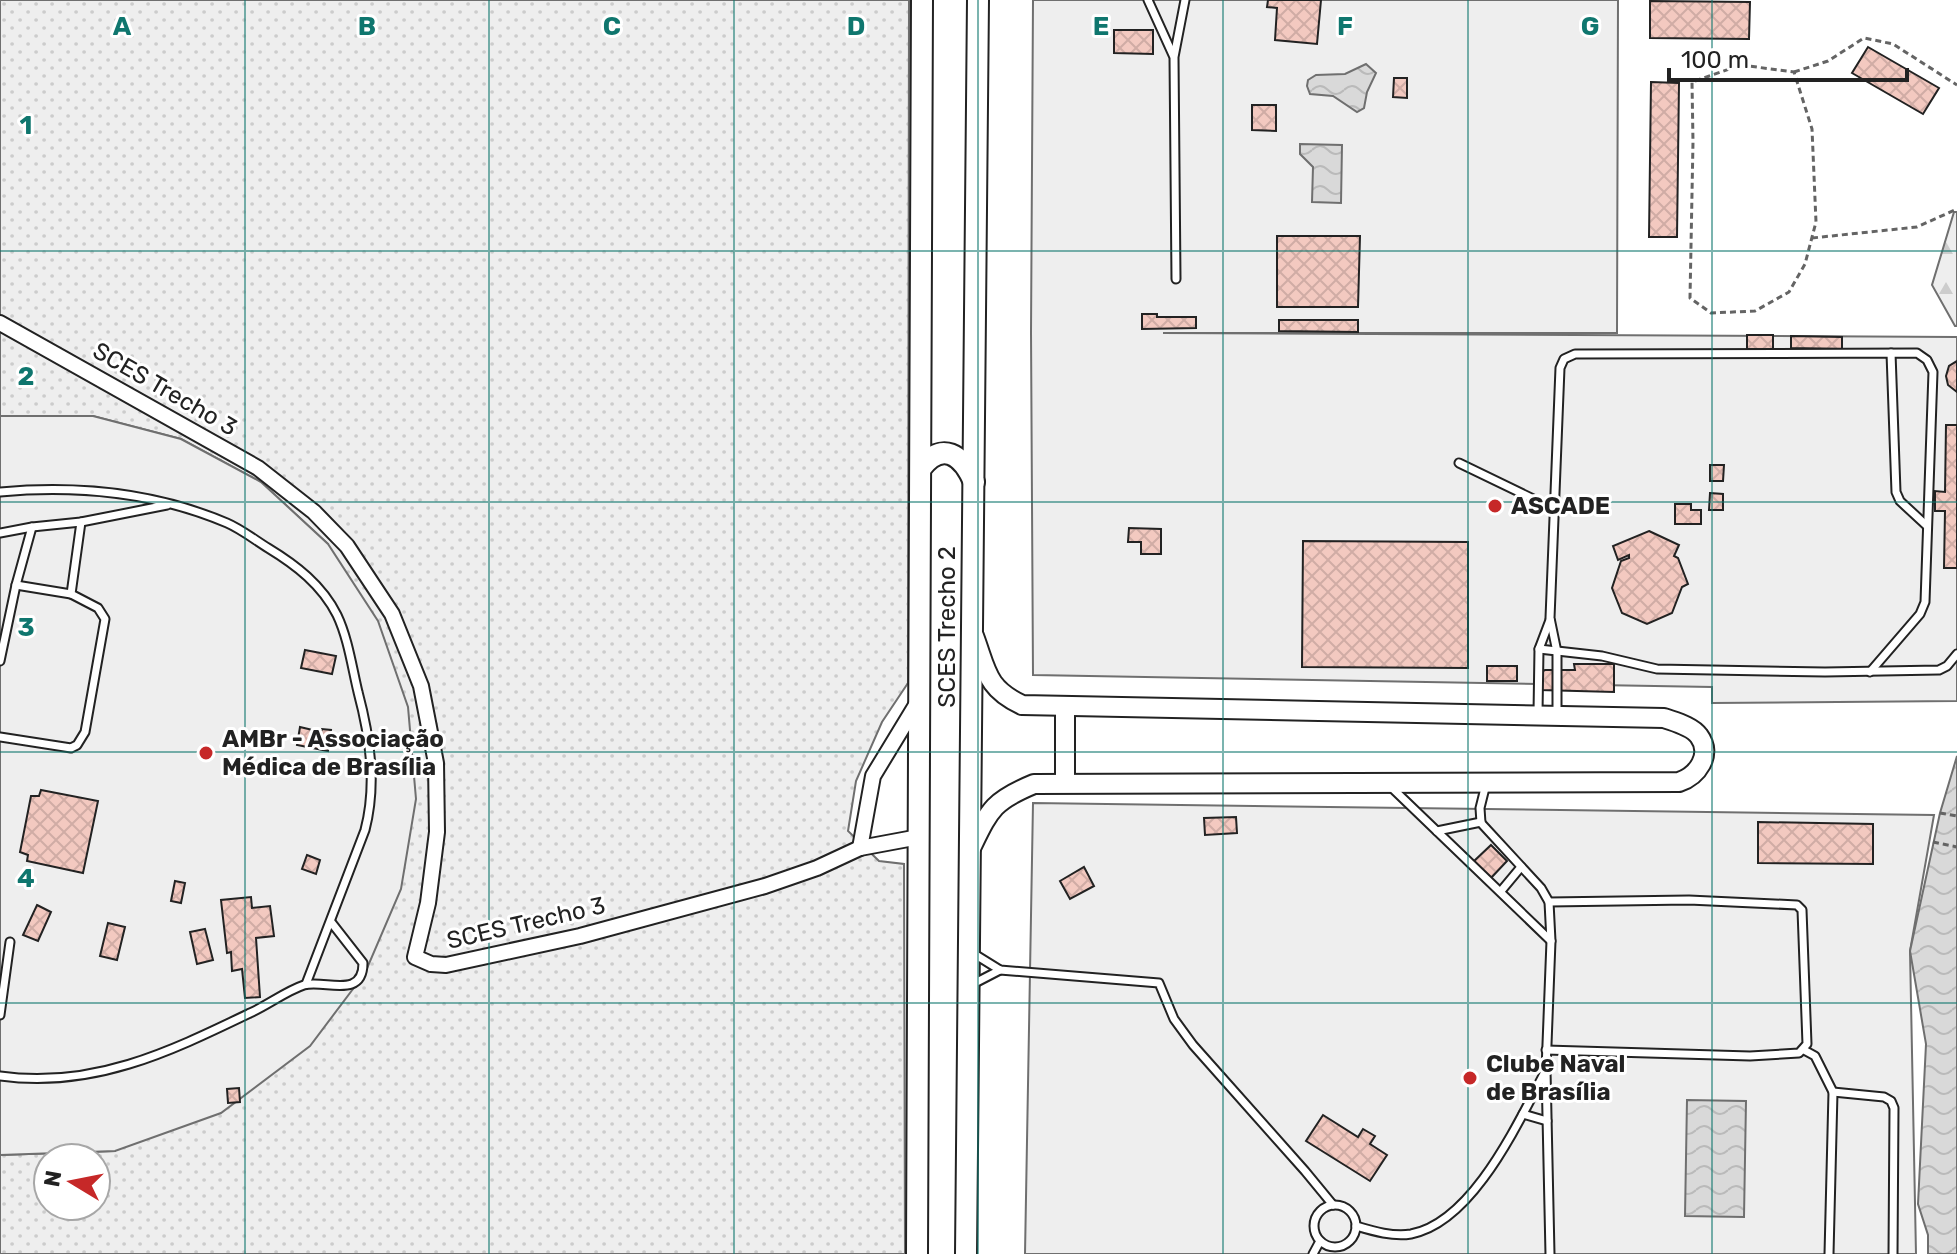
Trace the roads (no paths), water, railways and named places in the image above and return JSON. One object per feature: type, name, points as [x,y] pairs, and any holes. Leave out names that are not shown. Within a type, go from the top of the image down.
[{"type":"main road","name":"SCES Trecho 2","points":[[917,1254],[922,0]]},
{"type":"main road","name":"SCES Trecho 2","points":[[966,1254],[978,0]]},
{"type":"main road","points":[[921,468],[930,456],[951,454],[960,459],[974,482]]},
{"type":"street","name":"SCES Trecho 3","points":[[0,323],[258,468],[314,512],[347,546],[392,614],[421,686],[436,763],[437,832],[428,903],[415,957],[431,964],[446,965],[580,936],[765,886],[817,868],[860,848],[919,837]]},
{"type":"street","points":[[971,848],[990,810],[1008,795],[1034,784],[1679,782],[1693,777],[1702,762],[1703,747],[1699,735],[1664,718],[1022,705],[1000,695],[990,682],[973,634]]},
{"type":"street","points":[[860,848],[873,776],[919,700]]},
{"type":"street","points":[[1065,708],[1065,782]]},
{"type":"lane","points":[[1148,0],[1174,57]]},
{"type":"lane","points":[[1176,279],[1174,57],[1185,0]]},
{"type":"lane","points":[[1891,353],[1896,492],[1900,501],[1927,526]]},
{"type":"lane","points":[[1548,717],[1557,652],[1550,618],[1560,368],[1564,359],[1575,354],[1917,353],[1927,360],[1933,372],[1925,602],[1920,614],[1870,672]]},
{"type":"lane","points":[[1459,463],[1556,510]]},
{"type":"lane","points":[[0,492],[86,489],[173,504],[229,523],[294,564],[319,588],[338,616],[367,726],[371,807],[306,984]]},
{"type":"lane","points":[[0,541],[3,532],[81,522],[173,504]]},
{"type":"lane","points":[[71,594],[81,522]]},
{"type":"lane","points":[[0,661],[32,527]]},
{"type":"lane","points":[[0,737],[71,748],[81,741],[105,619],[98,608],[71,594],[16,585]]},
{"type":"lane","points":[[1548,717],[1539,649],[1550,618]]},
{"type":"lane","points":[[1539,649],[1602,656],[1657,669],[1870,672],[1939,670],[1957,654]]},
{"type":"lane","points":[[1385,781],[1551,941]]},
{"type":"lane","points":[[1487,782],[1480,808],[1481,822],[1541,888],[1549,902],[1551,941],[1546,1070],[1550,1254]]},
{"type":"lane","points":[[1437,831],[1481,822]]},
{"type":"lane","points":[[1501,891],[1521,867]]},
{"type":"lane","points":[[1546,1050],[1750,1056],[1799,1053],[1807,1044],[1802,910],[1797,905],[1689,900],[1549,902]]},
{"type":"lane","points":[[0,1076],[66,1079],[121,1068],[221,1027],[306,984],[342,986],[355,983],[363,971],[363,963],[331,922]]},
{"type":"lane","points":[[0,1015],[10,942]]},
{"type":"lane","points":[[970,952],[1000,970],[1159,983],[1174,1019],[1193,1045],[1333,1205],[1349,1211],[1356,1226],[1353,1236],[1338,1247],[1320,1241],[1314,1224],[1324,1208],[1333,1205]]},
{"type":"lane","points":[[970,986],[1000,970]]},
{"type":"lane","points":[[1804,1050],[1815,1056],[1833,1092],[1829,1254]]},
{"type":"lane","points":[[1356,1226],[1397,1235],[1411,1234],[1451,1216],[1469,1200],[1523,1114],[1546,1070]]},
{"type":"lane","points":[[1833,1092],[1884,1097],[1891,1101],[1894,1108],[1893,1254]]},
{"type":"lane","points":[[1523,1114],[1547,1121]]},
{"type":"lane","points":[[1313,1254],[1320,1241]]},
{"type":"water","points":[[1366,64],[1376,73],[1364,108],[1357,112],[1333,96],[1310,94],[1308,80],[1316,75],[1345,74]]},
{"type":"water","points":[[1300,144],[1342,145],[1341,203],[1312,202],[1313,167],[1300,154]]},
{"type":"water","points":[[1957,756],[1957,1254],[1928,1254],[1928,1235],[1918,1204],[1926,1044],[1910,951],[1940,813]]},
{"type":"water","points":[[1687,1100],[1746,1101],[1744,1217],[1685,1216]]},
{"type":"place","name":"ASCADE","points":[[1495,506]]},
{"type":"place","name":"AMBr - Associação Médica de Brasília","points":[[206,753]]},
{"type":"place","name":"Clube Naval de Brasília","points":[[1470,1078]]}]
